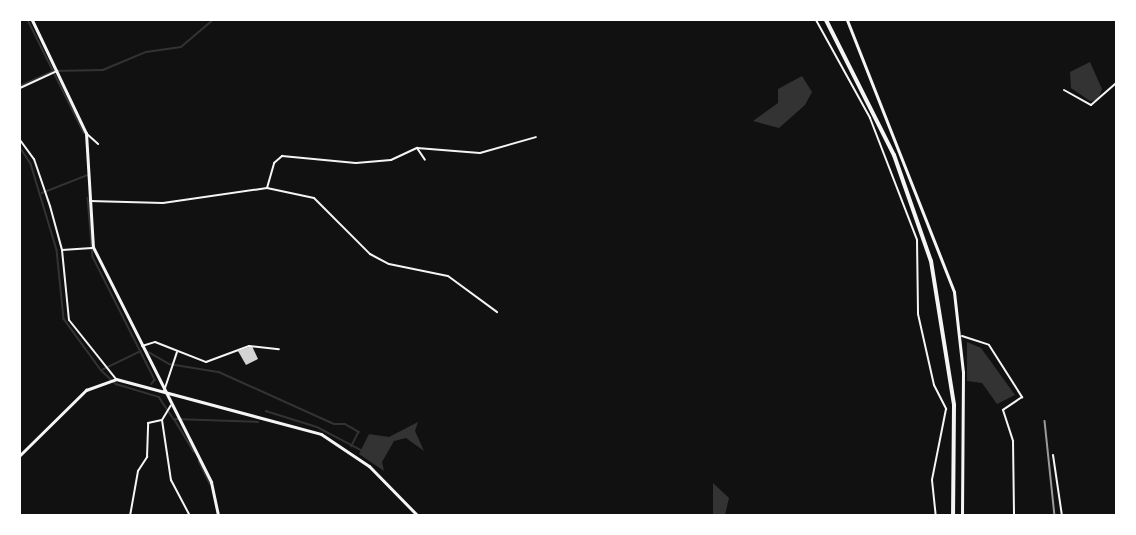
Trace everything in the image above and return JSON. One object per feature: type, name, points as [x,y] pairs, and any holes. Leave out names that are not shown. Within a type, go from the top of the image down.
[{"type":"highway","points":[[826,20],[894,155],[931,261],[954,405],[953,516]]},
{"type":"main road","points":[[32,20],[86,133],[93,248],[211,482],[218,516]]},
{"type":"main road","points":[[847,20],[938,245],[962,333],[962,516]]},
{"type":"main road","points":[[20,455],[86,390],[116,379],[321,434],[369,466],[418,516]]},
{"type":"street","points":[[816,20],[870,118],[906,205],[917,240],[921,326],[934,385],[946,409],[932,480],[936,516]]},
{"type":"street","points":[[20,88],[57,71]]},
{"type":"street","points":[[1065,90],[1091,105],[1116,83]]},
{"type":"street","points":[[86,133],[98,144]]},
{"type":"street","points":[[267,188],[274,163],[282,156],[356,163],[391,160],[417,148],[435,145],[480,153],[536,137]]},
{"type":"street","points":[[20,140],[38,169],[62,250],[69,320],[116,379]]},
{"type":"street","points":[[417,148],[424,160]]},
{"type":"street","points":[[90,201],[163,203],[267,188],[314,198],[370,254],[388,264],[448,276],[497,312]]},
{"type":"street","points":[[62,250],[93,248]]},
{"type":"street","points":[[921,326],[927,326]]},
{"type":"street","points":[[956,331],[989,345],[1022,397],[1003,410],[1013,441],[1014,516]]},
{"type":"street","points":[[142,346],[155,342],[206,362],[249,345],[279,349]]},
{"type":"street","points":[[164,391],[177,352]]},
{"type":"street","points":[[171,405],[162,420],[171,480],[190,516]]},
{"type":"street","points":[[130,516],[138,471],[147,457],[148,423],[162,420]]},
{"type":"street","points":[[1053,455],[1062,516]]},
{"type":"shaded area","points":[[1090,62],[1102,89],[1098,100],[1090,101],[1071,88],[1070,72]]},
{"type":"shaded area","points":[[802,76],[812,92],[805,105],[779,128],[753,121],[778,103],[778,89]]},
{"type":"shaded area","points":[[967,342],[981,348],[1015,395],[997,404],[982,383],[967,381]]},
{"type":"shaded area","points":[[418,422],[415,431],[424,451],[406,438],[394,441],[382,462],[384,471],[359,454],[369,434],[389,437]]},
{"type":"shaded area","points":[[713,483],[729,498],[725,515],[713,515]]},
{"type":"building","points":[[252,346],[258,359],[246,365],[238,351]]},
{"type":"waterway","points":[[28,20],[84,133]]},
{"type":"waterway","points":[[20,86],[53,71],[103,70],[146,52],[181,47],[213,20]]},
{"type":"waterway","points":[[20,147],[31,164],[57,250],[64,319],[101,370],[116,384],[159,397],[174,419],[258,422]]},
{"type":"waterway","points":[[42,193],[88,175]]},
{"type":"waterway","points":[[88,198],[93,257],[155,380],[152,384]]},
{"type":"waterway","points":[[145,350],[169,364],[219,372],[334,424],[345,424],[359,432],[352,446]]},
{"type":"waterway","points":[[102,370],[141,351]]},
{"type":"waterway","points":[[266,411],[317,427],[361,450]]},
{"type":"waterway","points":[[175,420],[194,452]]},
{"type":"waterway","points":[[199,461],[210,484]]},
{"type":"railway","points":[[1045,421],[1055,516]]}]
